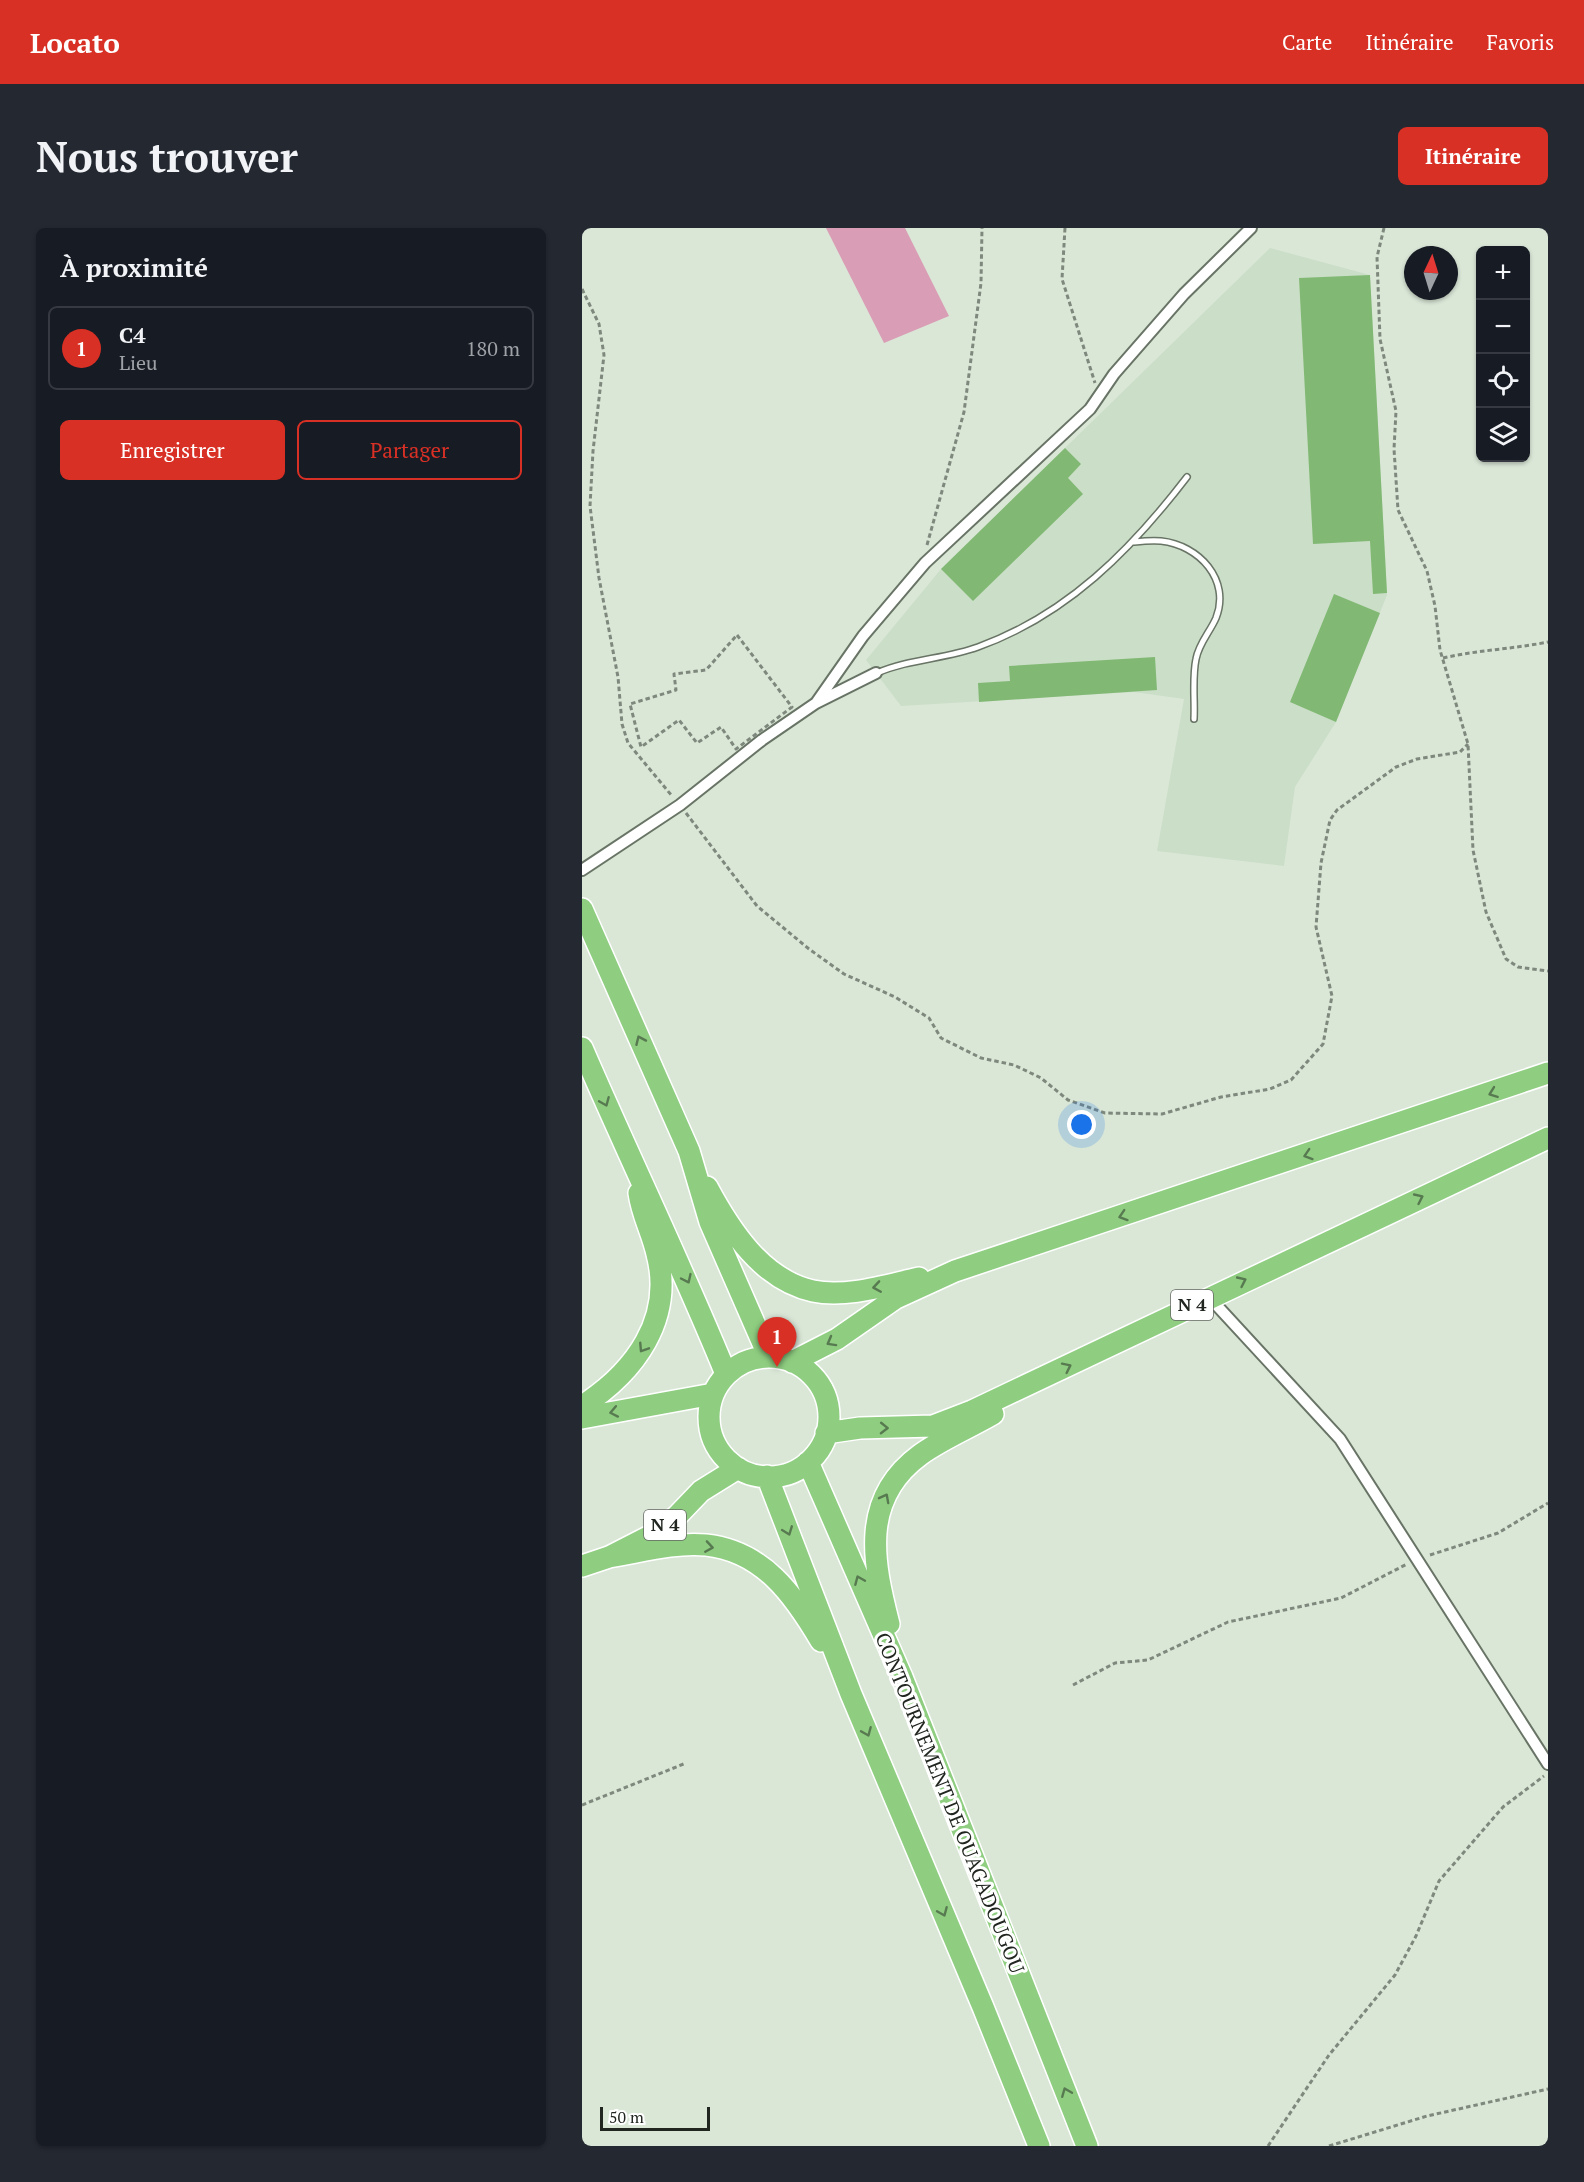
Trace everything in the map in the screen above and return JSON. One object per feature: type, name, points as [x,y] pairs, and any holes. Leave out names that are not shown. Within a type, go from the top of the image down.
[{"type":"highway","points":[[582,909],[689,1151],[712,1196],[739,1239],[759,1261],[784,1279],[814,1291],[844,1292],[955,1271]]},
{"type":"highway","points":[[582,1048],[635,1171],[662,1222],[726,1374]]},
{"type":"highway","points":[[792,1362],[837,1339],[896,1298],[955,1271],[1548,1073]]},
{"type":"highway","name":"N 4","points":[[826,1433],[860,1428],[933,1426],[1041,1380],[1208,1297],[1548,1138]]},
{"type":"highway","points":[[689,1151],[710,1221],[769,1357]]},
{"type":"highway","points":[[582,1406],[620,1377],[644,1349],[656,1323],[662,1291],[658,1255],[641,1212],[635,1171]]},
{"type":"highway","points":[[769,1357],[792,1362],[812,1375],[825,1395],[828,1410],[826,1433],[816,1454],[791,1473],[767,1476],[738,1468],[720,1453],[713,1439],[708,1424],[713,1394],[726,1374],[746,1361],[769,1357]]},
{"type":"highway","points":[[902,1677],[875,1567],[875,1534],[881,1503],[898,1476],[920,1455],[995,1413],[1041,1380]]},
{"type":"highway","points":[[582,1418],[713,1394]]},
{"type":"highway","name":"CONTOURNEMENT DE OUAGADOUGOU","points":[[808,1462],[902,1677],[1087,2146]]},
{"type":"highway","name":"N 4","points":[[582,1566],[609,1557],[652,1535],[677,1516],[701,1491],[738,1468]]},
{"type":"highway","points":[[767,1476],[851,1694],[1039,2146]]},
{"type":"highway","points":[[609,1557],[674,1546],[706,1545],[744,1555],[773,1574],[799,1604],[851,1694]]},
{"type":"street","points":[[816,703],[863,636],[920,569],[1092,405],[1114,374],[1184,294],[1251,228]]},
{"type":"street","points":[[582,870],[680,805],[762,740],[816,703],[876,673]]},
{"type":"street","points":[[1208,1297],[1340,1439],[1548,1764]]},
{"type":"lane","points":[[876,673],[893,665],[976,648],[1011,634],[1067,601],[1134,542],[1187,477]]},
{"type":"lane","points":[[1134,542],[1161,541],[1182,546],[1204,559],[1218,580],[1220,597],[1216,618],[1199,646],[1195,661],[1194,719]]},
{"type":"path","points":[[920,569],[964,412],[981,283],[982,228]]},
{"type":"path","points":[[1065,228],[1062,279],[1096,388],[1092,405]]},
{"type":"path","points":[[1384,228],[1377,256],[1380,339],[1396,411],[1395,493],[1398,510],[1427,571],[1443,658],[1468,744],[1473,850],[1486,912],[1506,959],[1518,968],[1548,971]]},
{"type":"path","points":[[582,289],[599,324],[604,355],[590,506],[598,578],[618,677],[622,724],[628,743],[680,805],[757,906],[808,950],[844,974],[895,997],[929,1018],[941,1038],[981,1058],[1014,1065],[1041,1078],[1068,1100],[1105,1113],[1162,1114],[1221,1097],[1270,1089],[1291,1080],[1323,1044],[1332,996],[1317,927],[1321,863],[1330,820],[1337,810],[1396,767],[1417,759],[1460,752],[1468,744]]},
{"type":"path","points":[[737,635],[792,707],[736,749],[721,727],[697,743],[679,720],[641,747],[630,704],[676,690],[674,674],[706,670],[737,635]]},
{"type":"path","points":[[1443,658],[1476,650],[1511,649],[1548,642]]},
{"type":"path","points":[[1073,1685],[1115,1663],[1148,1660],[1228,1622],[1341,1598],[1417,1559],[1498,1533],[1548,1503]]},
{"type":"path","points":[[582,1805],[686,1763]]},
{"type":"path","points":[[1268,2146],[1329,2055],[1395,1975],[1416,1936],[1439,1881],[1503,1808],[1548,1773]]},
{"type":"path","points":[[1329,2146],[1427,2116],[1548,2089]]},
{"type":"shaded area","points":[[826,228],[905,228],[949,316],[884,343]]},
{"type":"shaded area","points":[[1270,248],[1370,275],[1387,595],[1336,722],[1295,787],[1284,866],[1157,851],[1184,699],[1134,692],[901,706],[866,660],[941,569]]},
{"type":"building","points":[[1370,275],[1387,593],[1373,594],[1370,541],[1313,544],[1299,278]]},
{"type":"building","points":[[1065,448],[1081,464],[1068,478],[1083,494],[973,601],[941,569]]},
{"type":"building","points":[[1334,594],[1380,613],[1336,722],[1290,702]]},
{"type":"building","points":[[1155,657],[1157,690],[979,702],[978,683],[1010,681],[1009,666]]},
{"type":"place","name":"C4","points":[[777,1367]]}]
